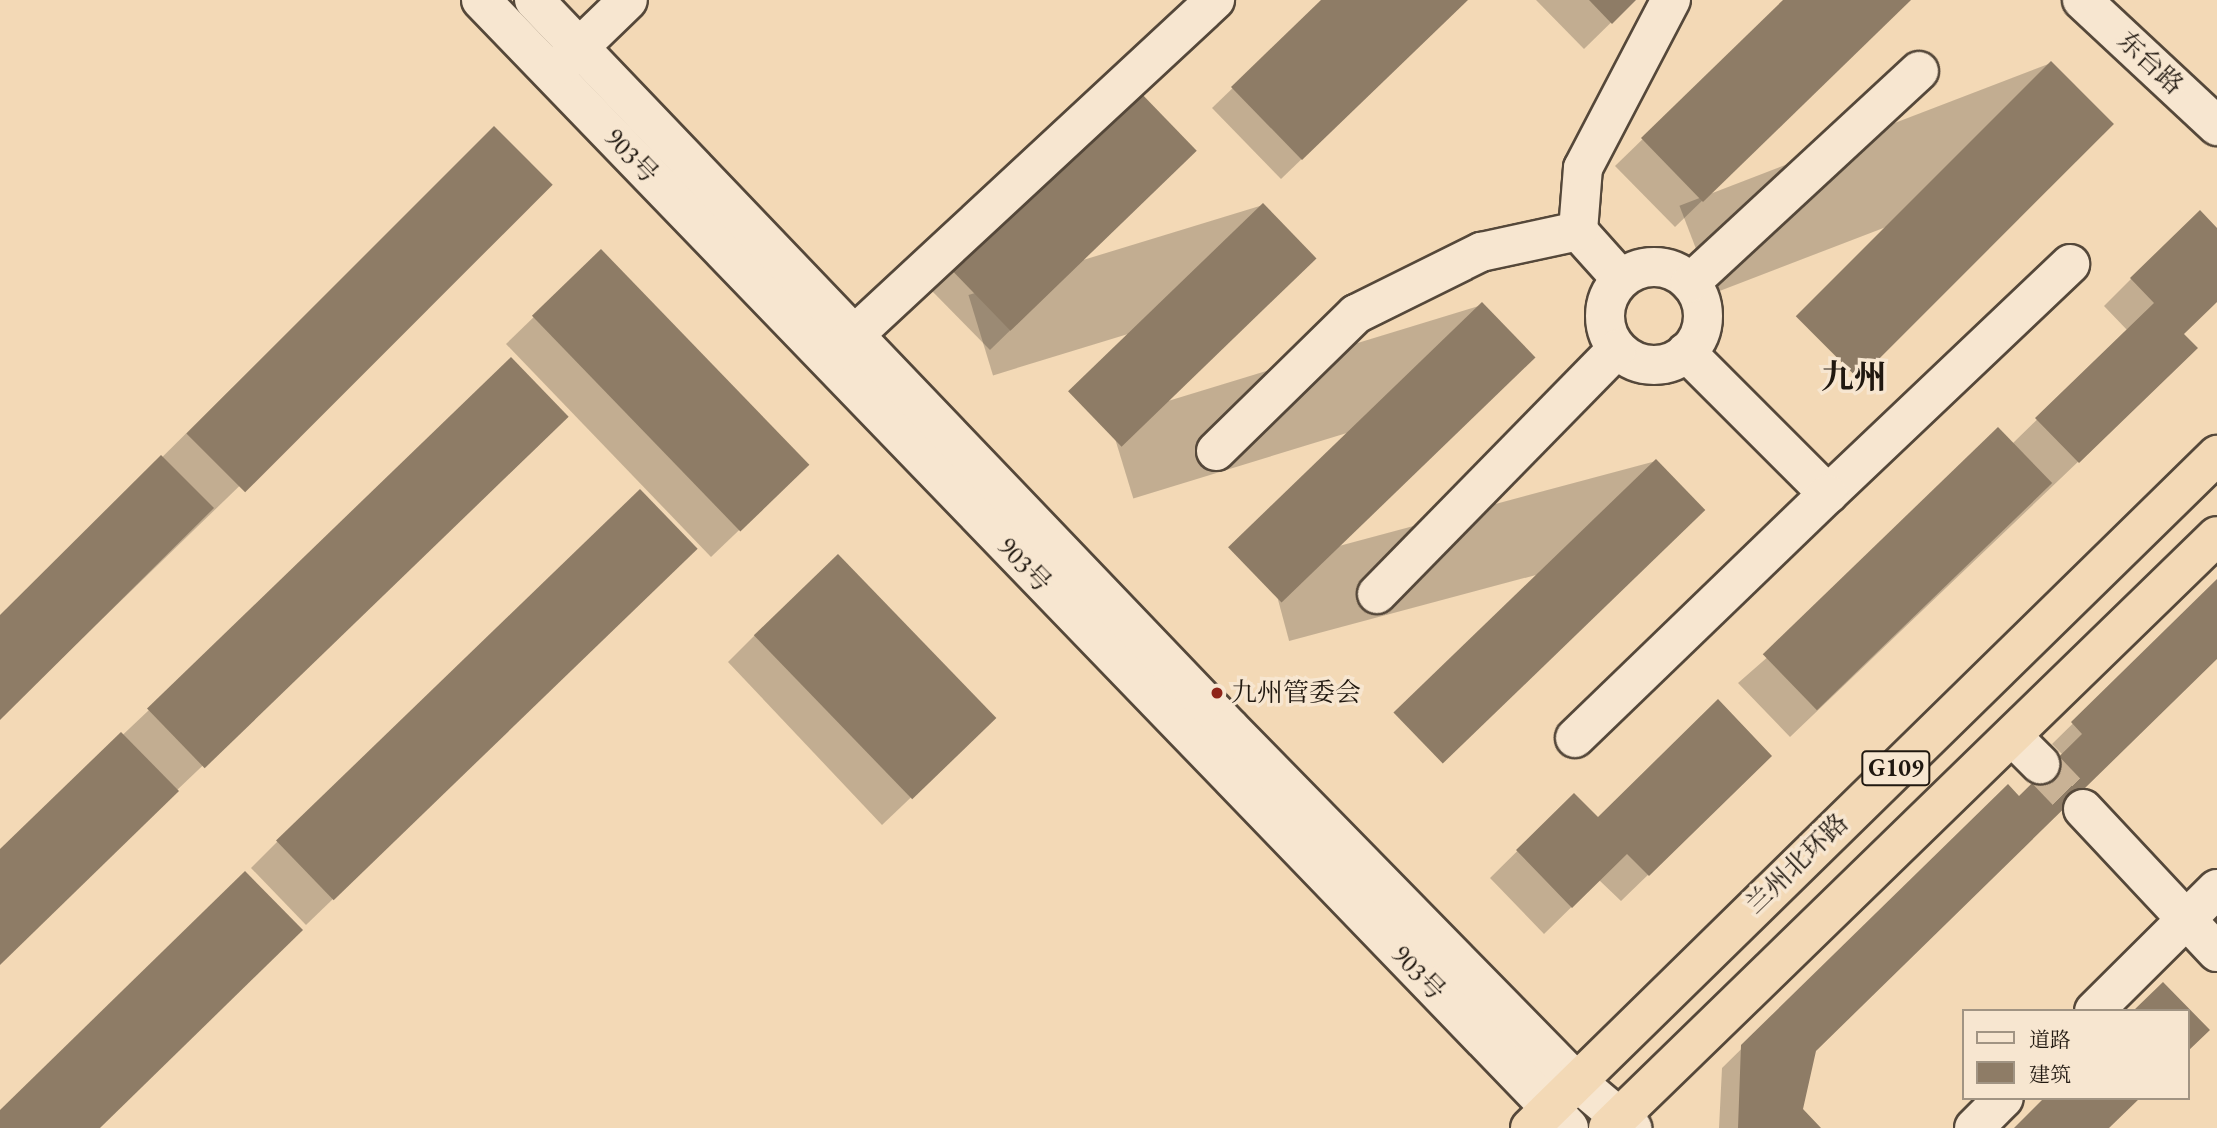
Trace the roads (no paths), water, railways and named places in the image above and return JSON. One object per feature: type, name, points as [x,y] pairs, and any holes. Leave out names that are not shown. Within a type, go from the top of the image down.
[{"type":"highway","name":"兰州北环路","points":[[1548,1121],[1575,1080],[2217,455]]},
{"type":"highway","name":"G109","points":[[1620,1124],[2217,536]]},
{"type":"street","name":"903号","points":[[481,0],[827,360],[1548,1121]]},
{"type":"street","points":[[534,0],[1620,1124]]},
{"type":"street","points":[[552,74],[628,0]]},
{"type":"street","points":[[827,360],[1215,0]]},
{"type":"street","points":[[1621,279],[1578,231],[1583,168],[1671,0]]},
{"type":"street","name":"东台路","points":[[2082,0],[2217,126]]},
{"type":"street","points":[[1690,283],[1919,71]]},
{"type":"street","points":[[1216,451],[1356,314],[1481,252],[1578,231]]},
{"type":"street","points":[[1575,738],[2070,264]]},
{"type":"street","points":[[1656,266],[1690,283],[1702,318],[1686,352],[1650,365],[1617,349],[1604,313],[1621,279],[1656,266]]},
{"type":"street","points":[[1377,594],[1617,349]]},
{"type":"street","points":[[1686,352],[1828,494]]},
{"type":"street","points":[[2012,736],[2040,764]]},
{"type":"street","points":[[2083,809],[2217,952]]},
{"type":"street","points":[[2096,1009],[2217,889]]},
{"type":"street","points":[[1974,1128],[2002,1100]]},
{"type":"tunnel","points":[[2040,764],[2083,809]]},
{"type":"place","name":"九州管委会","points":[[1217,693]]},
{"type":"district","name":"九州","points":[[1854,377]]}]
